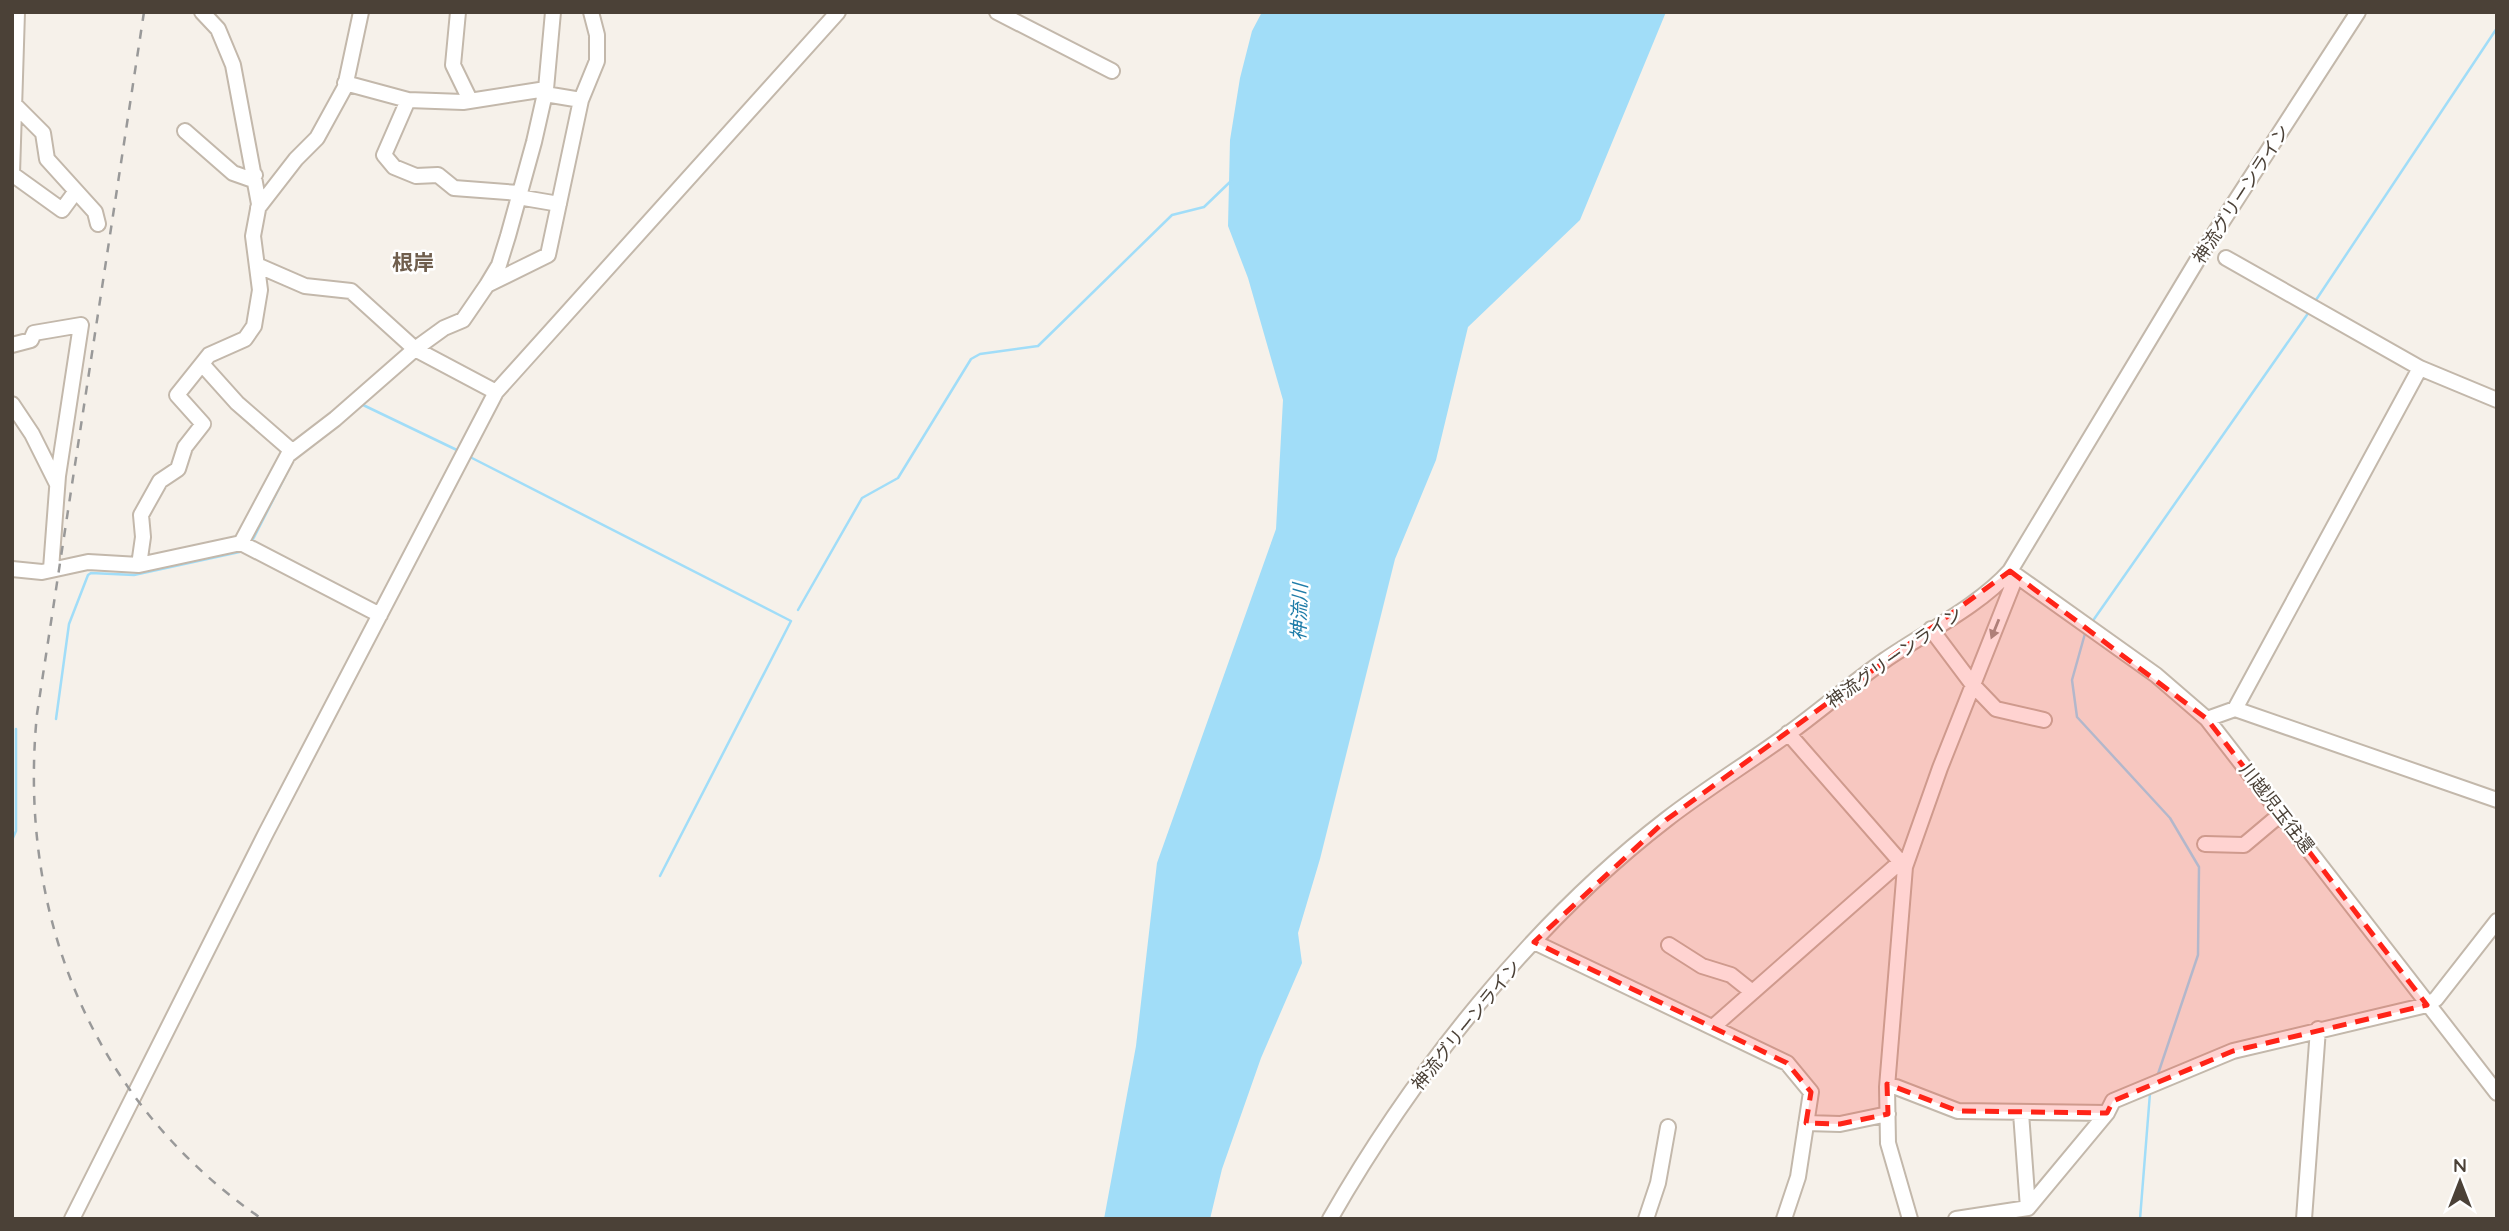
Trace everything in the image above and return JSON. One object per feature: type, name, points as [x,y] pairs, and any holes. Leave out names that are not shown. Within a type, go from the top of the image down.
[{"type":"street","points":[[17,12],[13,27],[12,174],[62,210],[76,191]]},
{"type":"street","points":[[139,565],[143,537],[141,515],[160,481],[178,468],[185,447],[202,424],[177,395],[209,355],[245,339],[254,326],[260,290],[253,236],[258,208],[255,175],[233,65],[218,29],[202,12]]},
{"type":"street","points":[[258,208],[296,159],[317,138],[345,83],[361,12]]},
{"type":"street","points":[[458,12],[453,65],[470,100]]},
{"type":"street","points":[[242,543],[292,451],[335,419],[415,349],[444,328],[463,320],[499,265],[546,91],[553,12]]},
{"type":"street","points":[[487,285],[548,255],[581,100],[597,61],[597,36],[591,12]]},
{"type":"street","points":[[72,1219],[496,393],[838,12]]},
{"type":"street","points":[[997,12],[1112,71]]},
{"type":"street","name":"神流グリーンライン","points":[[1330,1219],[1413,1091],[1459,1030],[1534,942],[1602,874],[1666,820],[1931,629],[1986,593],[2010,571],[2198,259],[2358,12]]},
{"type":"street","points":[[345,83],[408,100],[470,100],[546,91],[581,100]]},
{"type":"street","points":[[408,100],[384,155],[394,167],[416,176],[438,175],[454,188],[518,195],[559,204]]},
{"type":"street","points":[[12,102],[43,133],[47,159],[95,212],[98,223]]},
{"type":"street","points":[[185,131],[233,173],[250,179],[255,175]]},
{"type":"street","points":[[2226,258],[2420,368],[2497,400]]},
{"type":"street","points":[[259,266],[305,286],[351,291],[415,349],[496,393]]},
{"type":"street","points":[[12,345],[31,340],[34,333],[81,325],[58,484],[51,569]]},
{"type":"street","points":[[202,364],[237,403],[292,451]]},
{"type":"street","points":[[2235,709],[2420,368]]},
{"type":"street","points":[[12,404],[17,419],[58,484]]},
{"type":"street","points":[[12,569],[42,572],[88,562],[139,565],[242,543],[380,615]]},
{"type":"street","points":[[1910,1219],[1888,1143],[1887,1087],[1902,865],[2013,583],[2010,571]]},
{"type":"street","name":"川越児玉往還","points":[[2010,571],[2155,675],[2207,719],[2497,1093]]},
{"type":"street","points":[[1931,629],[1973,685],[1996,709],[2044,720]]},
{"type":"street","points":[[2207,719],[2235,709],[2497,800]]},
{"type":"street","points":[[1788,733],[1902,865]]},
{"type":"street","points":[[2205,845],[2244,845],[2282,813]]},
{"type":"street","points":[[1713,1027],[1751,990],[1902,865]]},
{"type":"street","points":[[1956,1219],[2028,1208],[2107,1113],[2113,1101],[2233,1051],[2427,1005],[2436,999],[2497,921]]},
{"type":"street","points":[[1534,942],[1787,1063],[1811,1092],[1798,1177],[1784,1219]]},
{"type":"street","points":[[1669,944],[1702,966],[1731,975],[1751,990]]},
{"type":"street","points":[[2304,1219],[2318,1029]]},
{"type":"street","points":[[1887,1087],[1896,1087],[1958,1111],[2107,1113]]},
{"type":"street","points":[[2021,1113],[2028,1208]]},
{"type":"street","points":[[1806,1123],[1840,1124],[1888,1114]]},
{"type":"street","points":[[1646,1219],[1658,1183],[1668,1127]]},
{"type":"highlighted area","points":[[2010,571],[2207,719],[2427,1005],[2233,1051],[2113,1101],[2107,1113],[1958,1111],[1887,1084],[1888,1114],[1840,1124],[1806,1123],[1811,1092],[1787,1063],[1534,942],[1666,820]]},
{"type":"water","name":"神流川","points":[[1262,12],[1666,12],[1580,220],[1468,327],[1436,460],[1395,559],[1320,859],[1298,933],[1302,963],[1261,1058],[1222,1169],[1210,1219],[1104,1219],[1136,1046],[1157,863],[1276,529],[1283,400],[1248,278],[1228,226],[1230,140],[1240,78],[1252,31]]},
{"type":"waterway","points":[[2314,303],[2497,28]]},
{"type":"waterway","points":[[798,610],[862,498],[898,478],[971,359],[980,354],[1038,346],[1172,215],[1204,207],[1231,181]]},
{"type":"waterway","points":[[2092,622],[2309,312]]},
{"type":"waterway","points":[[361,404],[461,452]]},
{"type":"waterway","points":[[470,457],[791,621],[660,876]]},
{"type":"waterway","points":[[251,543],[294,459]]},
{"type":"waterway","points":[[56,719],[69,624],[88,575],[134,575],[244,551]]},
{"type":"waterway","points":[[2086,630],[2072,680],[2077,717],[2170,818],[2199,867],[2198,955],[2157,1077]]},
{"type":"waterway","points":[[12,840],[16,831],[16,729]]},
{"type":"waterway","points":[[2140,1219],[2150,1093]]},
{"type":"railway","points":[[144,12],[37,714],[34,789],[40,862],[55,932],[79,999],[111,1062],[153,1120],[203,1172],[262,1219]]},
{"type":"district","name":"根岸","points":[[413,262]]}]
